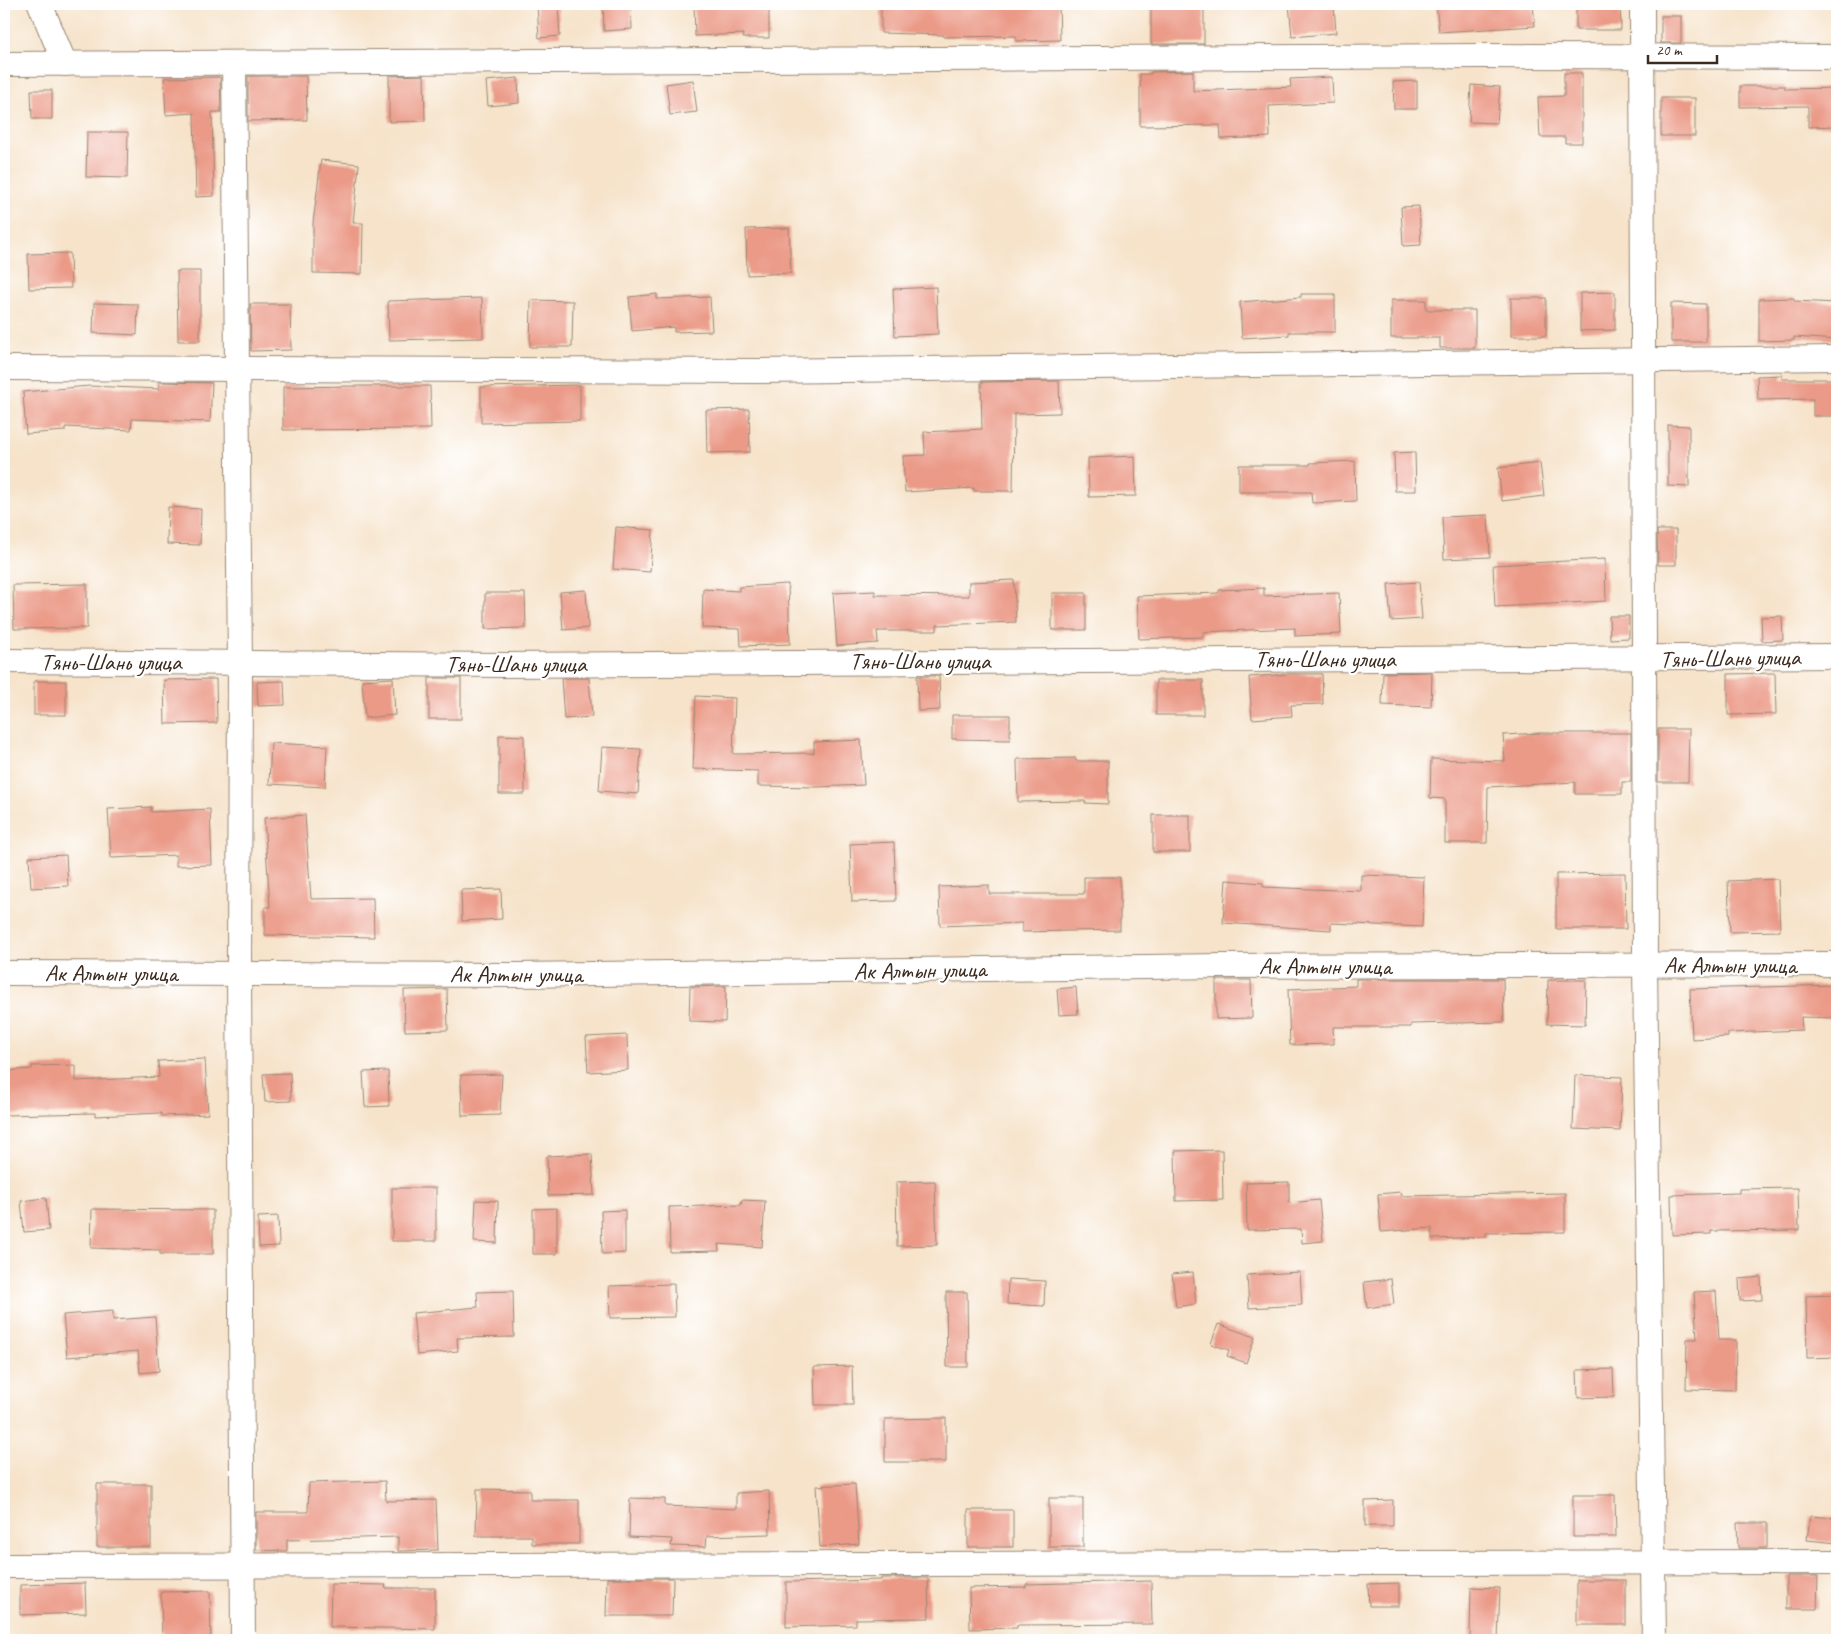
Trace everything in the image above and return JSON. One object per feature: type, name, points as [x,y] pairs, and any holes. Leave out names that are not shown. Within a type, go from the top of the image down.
[{"type":"street","points":[[40,4],[65,64]]},
{"type":"street","points":[[1642,4],[1645,965],[1654,1640]]},
{"type":"street","points":[[4,64],[1481,56],[1837,57]]},
{"type":"street","points":[[234,63],[240,663],[239,974],[243,1640]]},
{"type":"street","points":[[4,368],[760,371],[1837,358]]},
{"type":"street","name":"Тянь-Шань улица","points":[[4,661],[502,665],[1198,659],[1644,659],[1837,656]]},
{"type":"street","name":"Ак Алтын улица","points":[[4,973],[516,975],[1223,966],[1837,964]]},
{"type":"street","points":[[4,1566],[1837,1562]]},
{"type":"building","points":[[537,4],[558,4],[560,36],[539,38]]},
{"type":"building","points":[[603,4],[631,4],[632,29],[604,31]]},
{"type":"building","points":[[694,4],[769,5],[769,38],[743,38],[743,34],[695,36]]},
{"type":"building","points":[[881,4],[1059,4],[1060,40],[1016,41],[1016,36],[943,37],[943,35],[881,33]]},
{"type":"building","points":[[1151,4],[1204,4],[1204,44],[1151,44]]},
{"type":"building","points":[[1289,4],[1334,4],[1336,33],[1292,37]]},
{"type":"building","points":[[1436,4],[1533,4],[1535,26],[1439,32]]},
{"type":"building","points":[[1620,4],[1621,30],[1576,30],[1576,5]]},
{"type":"building","points":[[1661,16],[1681,16],[1681,43],[1661,43]]},
{"type":"building","points":[[1193,71],[1193,91],[1291,87],[1290,79],[1332,77],[1333,103],[1269,106],[1270,137],[1221,139],[1220,125],[1140,126],[1140,74]]},
{"type":"building","points":[[1564,73],[1582,73],[1582,143],[1565,143],[1565,137],[1540,137],[1538,97],[1564,96]]},
{"type":"building","points":[[424,75],[425,121],[389,122],[389,76]]},
{"type":"building","points":[[248,76],[306,76],[307,120],[248,121]]},
{"type":"building","points":[[220,77],[221,112],[212,112],[214,196],[196,197],[194,113],[166,115],[164,78]]},
{"type":"building","points":[[518,78],[519,103],[488,106],[486,81]]},
{"type":"building","points":[[693,80],[697,112],[670,115],[666,84]]},
{"type":"building","points":[[1417,81],[1417,109],[1394,109],[1393,82]]},
{"type":"building","points":[[1471,85],[1500,87],[1497,123],[1469,122]]},
{"type":"building","points":[[1740,86],[1785,86],[1785,89],[1837,88],[1837,126],[1808,127],[1808,106],[1740,107]]},
{"type":"building","points":[[31,90],[52,90],[52,119],[32,119]]},
{"type":"building","points":[[1661,98],[1695,98],[1695,136],[1661,136]]},
{"type":"building","points":[[87,132],[128,132],[127,178],[86,177]]},
{"type":"building","points":[[321,160],[359,164],[353,223],[363,223],[362,274],[313,273],[313,223]]},
{"type":"building","points":[[1419,206],[1421,245],[1403,246],[1401,207]]},
{"type":"building","points":[[789,228],[791,273],[747,275],[746,229]]},
{"type":"building","points":[[70,253],[71,288],[29,289],[28,254]]},
{"type":"building","points":[[177,271],[200,271],[200,341],[178,341]]},
{"type":"building","points":[[936,287],[938,334],[895,336],[893,289]]},
{"type":"building","points":[[1615,292],[1615,330],[1580,331],[1580,293]]},
{"type":"building","points":[[657,294],[657,299],[710,297],[712,331],[674,332],[674,327],[632,331],[629,297]]},
{"type":"building","points":[[1301,294],[1335,294],[1335,332],[1289,332],[1289,335],[1242,338],[1240,302],[1301,297]]},
{"type":"building","points":[[482,298],[483,338],[389,340],[388,301]]},
{"type":"building","points":[[1511,298],[1546,298],[1546,336],[1511,336]]},
{"type":"building","points":[[1794,298],[1794,301],[1837,303],[1837,340],[1794,337],[1794,340],[1759,341],[1759,299]]},
{"type":"building","points":[[531,300],[573,301],[572,347],[530,347]]},
{"type":"building","points":[[1391,300],[1426,300],[1426,310],[1475,310],[1475,348],[1440,348],[1440,338],[1391,338]]},
{"type":"building","points":[[94,303],[138,304],[137,335],[93,333]]},
{"type":"building","points":[[1671,303],[1706,304],[1706,342],[1671,342]]},
{"type":"building","points":[[250,304],[290,304],[291,350],[251,351]]},
{"type":"building","points":[[1782,375],[1782,379],[1837,379],[1837,416],[1813,416],[1813,399],[1758,400],[1757,376]]},
{"type":"building","points":[[1059,381],[1060,413],[1014,414],[1013,491],[974,491],[974,488],[905,492],[903,456],[925,455],[924,432],[982,429],[981,382]]},
{"type":"building","points":[[159,382],[212,383],[210,422],[132,419],[131,430],[65,427],[65,431],[26,434],[23,392],[89,386],[159,389]]},
{"type":"building","points":[[580,385],[580,421],[481,423],[481,387]]},
{"type":"building","points":[[430,386],[431,429],[283,430],[283,387]]},
{"type":"building","points":[[749,409],[750,452],[707,453],[706,410]]},
{"type":"building","points":[[1668,425],[1689,426],[1689,487],[1668,486]]},
{"type":"building","points":[[1415,452],[1416,491],[1395,491],[1394,453]]},
{"type":"building","points":[[1135,456],[1136,496],[1089,497],[1088,458]]},
{"type":"building","points":[[1355,461],[1356,501],[1312,503],[1311,492],[1239,492],[1239,465],[1310,465],[1310,463]]},
{"type":"building","points":[[1540,463],[1544,496],[1502,501],[1498,468]]},
{"type":"building","points":[[168,507],[201,509],[200,545],[167,544]]},
{"type":"building","points":[[1488,515],[1490,557],[1444,559],[1442,517]]},
{"type":"building","points":[[616,527],[653,530],[650,572],[613,569]]},
{"type":"building","points":[[1657,530],[1676,530],[1676,565],[1658,565]]},
{"type":"building","points":[[1605,559],[1606,601],[1495,607],[1493,565]]},
{"type":"building","points":[[1014,580],[1016,622],[937,625],[937,631],[877,631],[878,643],[837,646],[833,593],[875,591],[875,595],[969,596],[969,582]]},
{"type":"building","points":[[1419,582],[1422,619],[1391,621],[1388,584]]},
{"type":"building","points":[[87,584],[87,628],[14,629],[13,585]]},
{"type":"building","points":[[788,584],[790,644],[741,646],[740,629],[702,628],[703,589],[739,591],[739,587]]},
{"type":"building","points":[[1264,588],[1264,596],[1339,593],[1341,634],[1295,636],[1295,628],[1203,632],[1203,637],[1139,639],[1137,596],[1219,593],[1219,590]]},
{"type":"building","points":[[586,590],[588,628],[563,630],[560,592]]},
{"type":"building","points":[[485,593],[525,593],[526,628],[485,629]]},
{"type":"building","points":[[1052,593],[1086,593],[1086,630],[1052,630]]},
{"type":"building","points":[[1609,616],[1629,616],[1629,638],[1610,639]]},
{"type":"building","points":[[1782,616],[1783,640],[1762,641],[1761,617]]},
{"type":"building","points":[[1432,672],[1431,707],[1382,705],[1383,673]]},
{"type":"building","points":[[1775,673],[1776,714],[1728,715],[1728,674]]},
{"type":"building","points":[[1322,674],[1323,704],[1291,705],[1292,716],[1252,719],[1249,677]]},
{"type":"building","points":[[917,676],[939,676],[940,710],[918,711]]},
{"type":"building","points":[[393,678],[395,715],[365,718],[362,680]]},
{"type":"building","points":[[429,678],[461,678],[461,719],[429,719]]},
{"type":"building","points":[[561,678],[589,678],[592,717],[564,719]]},
{"type":"building","points":[[216,679],[217,723],[165,724],[164,680]]},
{"type":"building","points":[[1156,680],[1203,680],[1203,715],[1156,715]]},
{"type":"building","points":[[34,681],[66,681],[66,715],[34,715]]},
{"type":"building","points":[[284,681],[285,705],[258,706],[257,682]]},
{"type":"building","points":[[696,696],[735,698],[733,754],[814,753],[814,742],[861,740],[864,785],[817,787],[758,786],[758,771],[693,769]]},
{"type":"building","points":[[952,715],[1010,715],[1010,740],[952,739]]},
{"type":"building","points":[[1658,729],[1689,729],[1688,782],[1658,782]]},
{"type":"building","points":[[1631,733],[1631,782],[1622,782],[1622,794],[1575,794],[1575,782],[1488,787],[1487,843],[1445,843],[1445,799],[1430,798],[1431,759],[1505,761],[1503,735]]},
{"type":"building","points":[[499,735],[524,736],[525,794],[499,794]]},
{"type":"building","points":[[271,743],[327,746],[325,787],[269,784]]},
{"type":"building","points":[[602,747],[641,749],[638,794],[599,791]]},
{"type":"building","points":[[1075,758],[1076,761],[1108,761],[1108,804],[1085,803],[1085,801],[1018,802],[1017,759]]},
{"type":"building","points":[[151,807],[151,812],[210,809],[212,865],[176,866],[176,855],[111,858],[108,809]]},
{"type":"building","points":[[305,815],[311,899],[373,898],[374,937],[265,935],[265,907],[270,907],[264,818]]},
{"type":"building","points":[[1153,815],[1190,815],[1190,852],[1153,852]]},
{"type":"building","points":[[894,842],[896,901],[852,902],[850,844]]},
{"type":"building","points":[[66,855],[68,886],[31,888],[29,857]]},
{"type":"building","points":[[1625,873],[1626,929],[1556,929],[1556,874]]},
{"type":"building","points":[[1361,875],[1424,877],[1422,927],[1331,923],[1331,930],[1223,923],[1226,880],[1263,883],[1263,887],[1361,891]]},
{"type":"building","points":[[1084,877],[1120,877],[1120,930],[1022,932],[1022,923],[940,926],[939,887],[989,885],[989,894],[1084,894]]},
{"type":"building","points":[[1778,879],[1780,931],[1730,932],[1728,881]]},
{"type":"building","points":[[501,889],[502,919],[462,921],[461,890]]},
{"type":"building","points":[[1356,979],[1503,979],[1504,1022],[1411,1024],[1411,1027],[1333,1027],[1334,1044],[1290,1045],[1288,989],[1356,986]]},
{"type":"building","points":[[1216,980],[1251,980],[1252,1018],[1216,1019]]},
{"type":"building","points":[[1548,980],[1586,980],[1585,1025],[1547,1024]]},
{"type":"building","points":[[1837,985],[1837,1018],[1801,1017],[1802,1030],[1728,1033],[1728,1037],[1692,1039],[1690,989]]},
{"type":"building","points":[[726,986],[725,1022],[689,1021],[690,987]]},
{"type":"building","points":[[1076,987],[1078,1014],[1059,1015],[1057,989]]},
{"type":"building","points":[[447,989],[448,1030],[405,1031],[404,990]]},
{"type":"building","points":[[627,1035],[628,1070],[588,1072],[586,1037]]},
{"type":"building","points":[[205,1059],[208,1114],[162,1116],[161,1113],[95,1116],[95,1113],[4,1115],[4,1071],[32,1069],[32,1066],[76,1065],[76,1081],[159,1077],[158,1061]]},
{"type":"building","points":[[388,1071],[389,1106],[365,1107],[363,1072]]},
{"type":"building","points":[[290,1073],[291,1101],[265,1102],[263,1074]]},
{"type":"building","points":[[502,1074],[500,1115],[462,1116],[461,1075]]},
{"type":"building","points":[[1575,1075],[1622,1077],[1620,1131],[1573,1129]]},
{"type":"building","points":[[1222,1150],[1223,1200],[1176,1201],[1175,1151]]},
{"type":"building","points":[[592,1154],[594,1195],[548,1196],[547,1156]]},
{"type":"building","points":[[935,1181],[937,1245],[897,1246],[896,1182]]},
{"type":"building","points":[[1289,1182],[1289,1203],[1319,1200],[1323,1241],[1302,1243],[1301,1229],[1247,1230],[1246,1183]]},
{"type":"building","points":[[392,1188],[436,1188],[436,1241],[392,1241]]},
{"type":"building","points":[[1798,1188],[1799,1230],[1711,1231],[1711,1234],[1672,1235],[1671,1195],[1739,1193],[1739,1189]]},
{"type":"building","points":[[1401,1192],[1402,1196],[1565,1193],[1565,1232],[1486,1233],[1486,1237],[1432,1239],[1432,1228],[1381,1232],[1378,1194]]},
{"type":"building","points":[[46,1198],[49,1230],[24,1232],[21,1201]]},
{"type":"building","points":[[476,1200],[498,1201],[497,1243],[474,1242]]},
{"type":"building","points":[[742,1200],[765,1201],[762,1247],[718,1244],[719,1251],[670,1252],[669,1207],[741,1205]]},
{"type":"building","points":[[557,1208],[557,1254],[533,1254],[533,1209]]},
{"type":"building","points":[[92,1209],[213,1210],[213,1254],[160,1254],[160,1250],[91,1248]]},
{"type":"building","points":[[625,1210],[625,1253],[602,1254],[601,1211]]},
{"type":"building","points":[[278,1216],[279,1246],[259,1247],[258,1217]]},
{"type":"building","points":[[1193,1272],[1196,1304],[1176,1307],[1172,1274]]},
{"type":"building","points":[[1300,1272],[1302,1305],[1249,1308],[1247,1275]]},
{"type":"building","points":[[1761,1277],[1762,1300],[1740,1301],[1739,1279]]},
{"type":"building","points":[[1008,1279],[1045,1281],[1044,1306],[1007,1304]]},
{"type":"building","points":[[1391,1279],[1394,1304],[1367,1308],[1364,1282]]},
{"type":"building","points":[[674,1284],[675,1317],[610,1318],[609,1286]]},
{"type":"building","points":[[513,1291],[514,1337],[457,1338],[458,1351],[417,1355],[413,1313],[478,1307],[477,1292]]},
{"type":"building","points":[[1716,1291],[1719,1340],[1736,1340],[1735,1390],[1686,1389],[1687,1339],[1697,1339],[1694,1292]]},
{"type":"building","points":[[946,1292],[967,1292],[968,1367],[947,1367]]},
{"type":"building","points":[[1837,1295],[1837,1357],[1807,1358],[1806,1296]]},
{"type":"building","points":[[113,1311],[113,1320],[155,1317],[159,1371],[140,1373],[138,1351],[67,1357],[63,1315]]},
{"type":"building","points":[[1218,1324],[1255,1337],[1246,1363],[1227,1356],[1229,1350],[1211,1344]]},
{"type":"building","points":[[852,1366],[853,1405],[815,1405],[814,1367]]},
{"type":"building","points":[[1613,1369],[1614,1397],[1578,1398],[1577,1370]]},
{"type":"building","points":[[946,1418],[946,1462],[885,1462],[885,1419]]},
{"type":"building","points":[[385,1481],[386,1501],[436,1500],[438,1550],[398,1551],[398,1537],[287,1540],[287,1551],[256,1550],[256,1512],[308,1512],[309,1483]]},
{"type":"building","points":[[97,1484],[151,1484],[151,1547],[97,1547]]},
{"type":"building","points":[[855,1484],[859,1544],[820,1547],[816,1486]]},
{"type":"building","points":[[477,1489],[530,1490],[530,1500],[579,1500],[579,1544],[532,1544],[532,1536],[476,1536]]},
{"type":"building","points":[[769,1491],[770,1534],[707,1536],[706,1547],[671,1546],[672,1539],[629,1537],[630,1498],[665,1499],[665,1506],[736,1509],[736,1493]]},
{"type":"building","points":[[1573,1495],[1615,1495],[1616,1537],[1573,1537]]},
{"type":"building","points":[[1049,1498],[1083,1498],[1083,1547],[1049,1547]]},
{"type":"building","points":[[1393,1500],[1393,1526],[1365,1526],[1365,1501]]},
{"type":"building","points":[[968,1510],[1013,1510],[1013,1547],[968,1547]]},
{"type":"building","points":[[1810,1516],[1837,1518],[1837,1543],[1807,1540]]},
{"type":"building","points":[[1737,1523],[1767,1523],[1767,1548],[1738,1548]]},
{"type":"building","points":[[1786,1576],[1818,1576],[1817,1609],[1786,1609]]},
{"type":"building","points":[[607,1578],[673,1578],[672,1616],[606,1616]]},
{"type":"building","points":[[881,1578],[928,1578],[929,1618],[856,1619],[856,1625],[786,1627],[786,1582],[881,1580]]},
{"type":"building","points":[[1577,1580],[1626,1580],[1626,1625],[1577,1625]]},
{"type":"building","points":[[1151,1581],[1152,1624],[1017,1625],[1017,1628],[970,1629],[969,1588],[1026,1587],[1026,1584]]},
{"type":"building","points":[[85,1583],[86,1613],[20,1615],[20,1585]]},
{"type":"building","points":[[1399,1583],[1399,1606],[1369,1606],[1368,1584]]},
{"type":"building","points":[[331,1584],[386,1585],[385,1588],[435,1588],[435,1629],[330,1627]]},
{"type":"building","points":[[1471,1587],[1500,1588],[1498,1640],[1470,1640]]},
{"type":"building","points":[[210,1591],[211,1640],[162,1640],[161,1592]]}]
